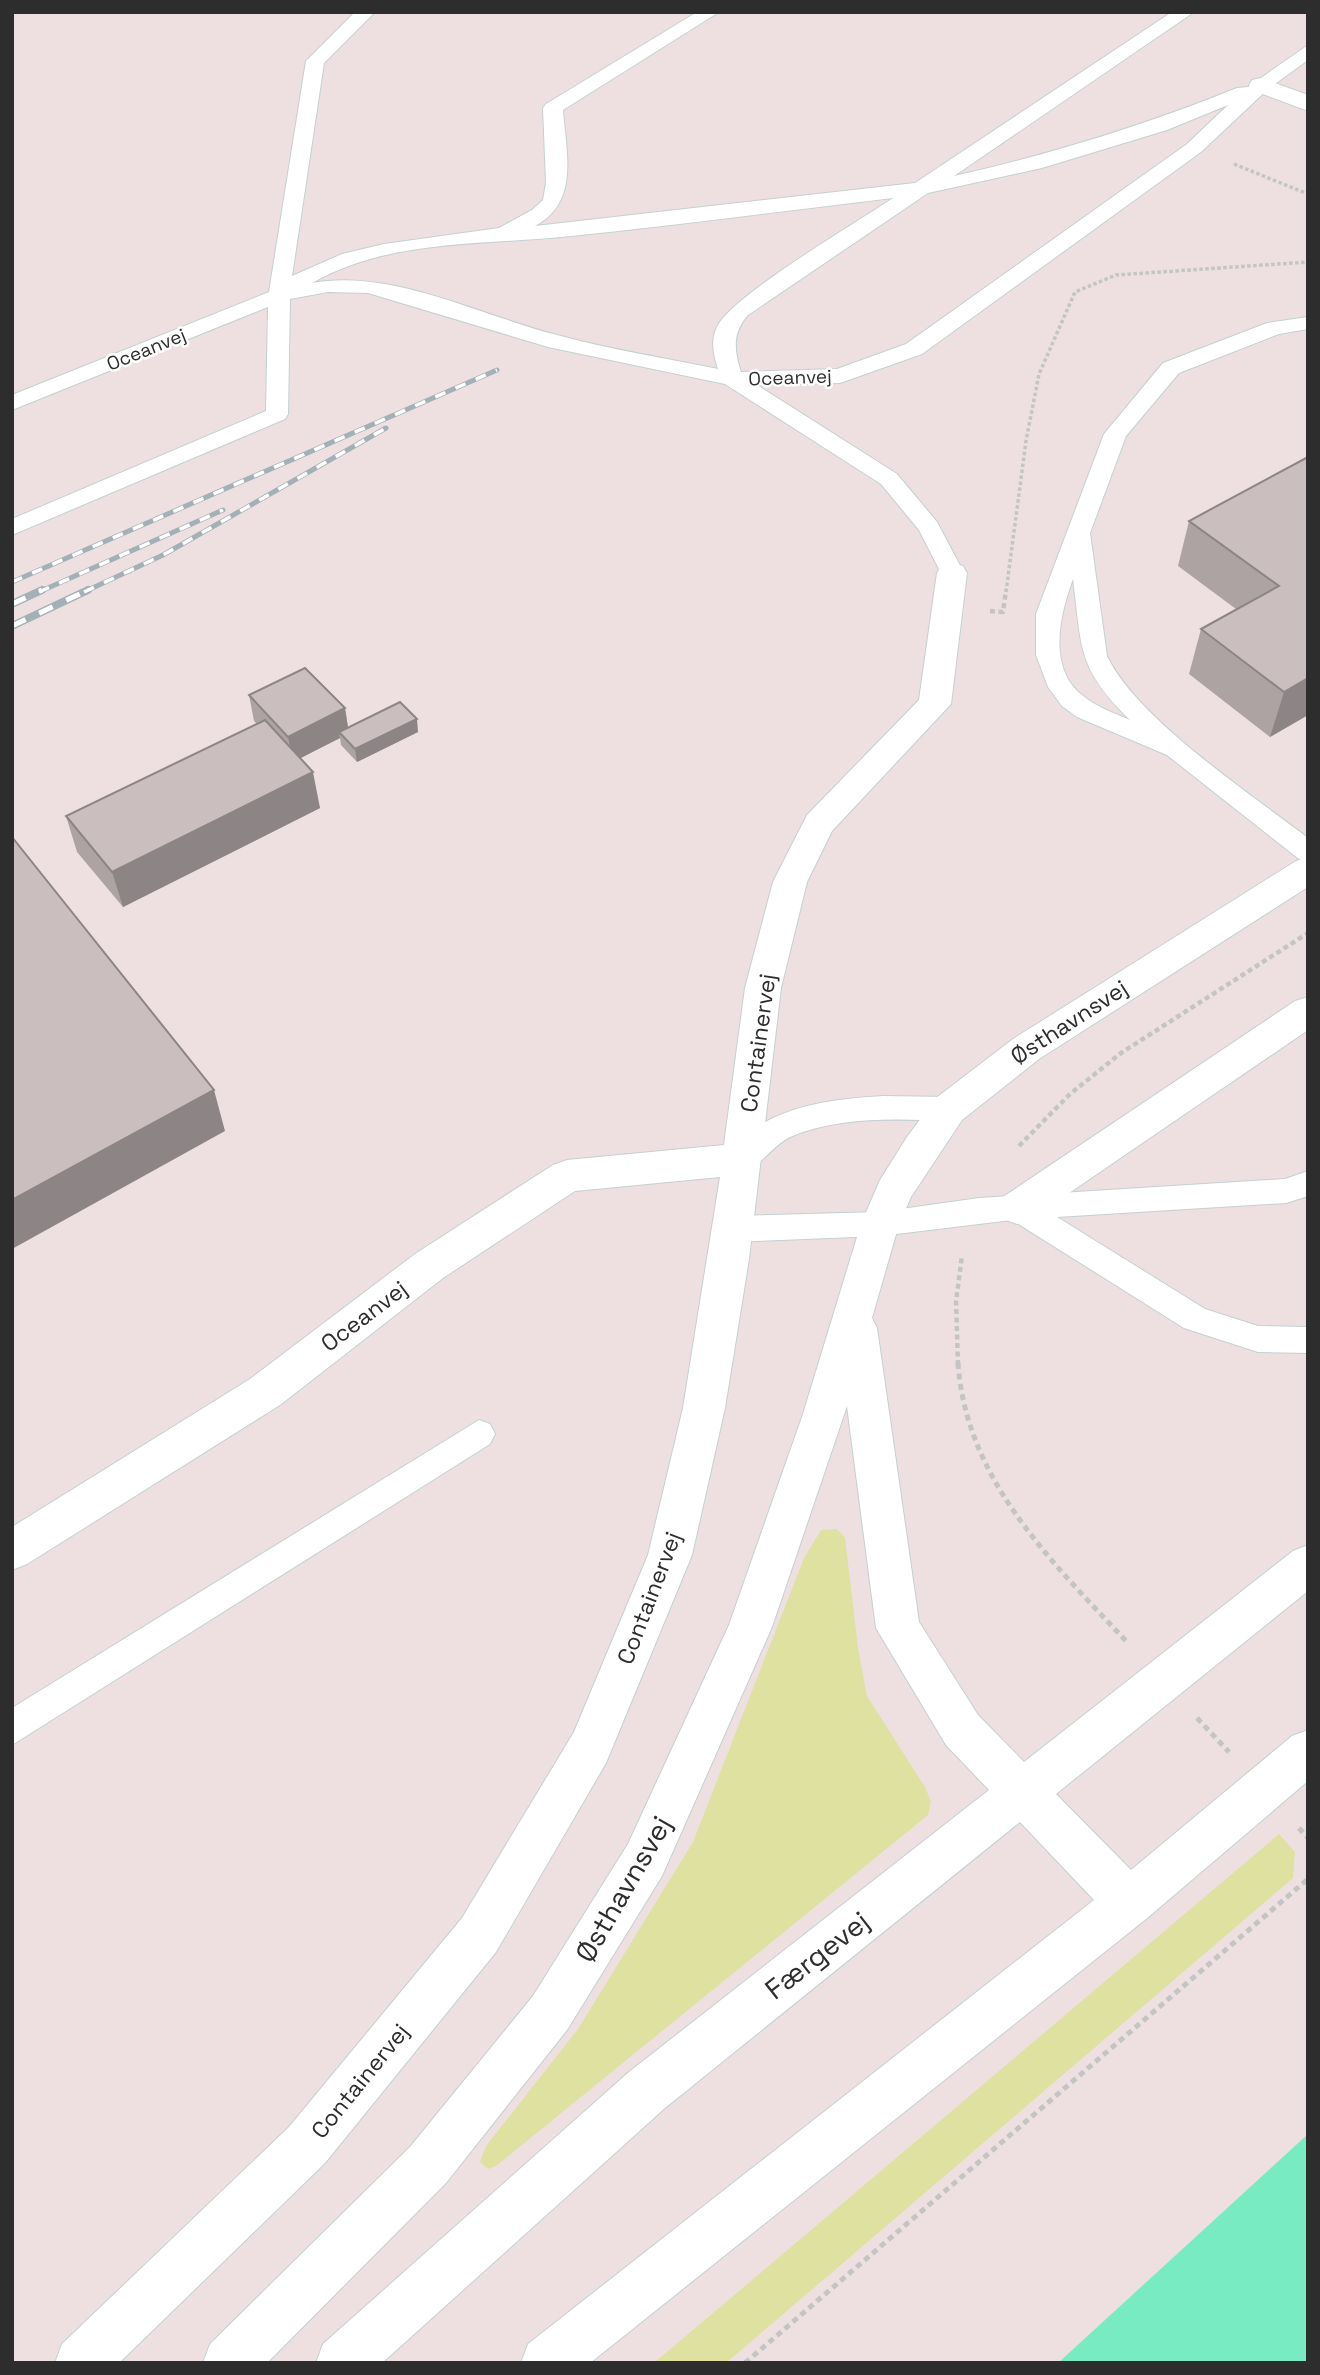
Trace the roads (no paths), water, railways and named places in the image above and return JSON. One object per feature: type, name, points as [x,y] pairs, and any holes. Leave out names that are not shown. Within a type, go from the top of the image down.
[{"type":"street","points":[[1261,85],[1308,104]]},
{"type":"street","name":"Containervej","points":[[82,2363],[307,2145],[479,1935],[590,1746],[670,1555],[704,1408],[743,1159],[763,988],[790,882],[819,824],[935,704],[952,573]]},
{"type":"street","name":"Østhavnsvej","points":[[229,2363],[428,2165],[550,2013],[645,1860],[750,1626],[855,1317],[880,1224],[894,1191],[950,1109],[1026,1049],[1308,870]]},
{"type":"street","points":[[1017,1208],[1308,1011]]},
{"type":"street","name":"Oceanvej","points":[[12,1550],[265,1392],[429,1266],[568,1176],[743,1159]]},
{"type":"street","name":"Østhavnsvej","points":[[855,1317],[898,1628],[962,1730],[1129,1902]]},
{"type":"street","name":"Færgevej","points":[[342,2363],[647,2090],[1308,1565]]},
{"type":"street","points":[[547,2363],[1129,1902],[1308,1752]]},
{"type":"lane","points":[[12,528],[277,414],[279,295],[315,61],[366,12]]},
{"type":"lane","name":"Oceanvej","points":[[499,233],[527,223],[545,211],[556,197],[553,108],[710,12]]},
{"type":"lane","points":[[952,573],[929,527],[888,479],[732,379],[722,342],[728,323],[740,310],[1185,12]]},
{"type":"lane","name":"Oceanvej","points":[[12,403],[279,295],[328,286],[368,288],[400,294],[556,342],[732,379],[840,376],[914,349],[1194,148],[1261,85],[1308,51]]},
{"type":"lane","name":"Oceanvej","points":[[279,295],[311,272],[347,258],[499,233],[558,231],[920,189],[1048,160],[1160,126],[1261,85]]},
{"type":"lane","points":[[1176,750],[1086,711],[1071,700],[1053,673],[1048,655],[1048,614],[1115,434],[1171,368],[1275,328],[1308,323]]},
{"type":"lane","points":[[1079,533],[1095,656],[1117,692],[1176,750],[1308,852]]},
{"type":"lane","points":[[743,1159],[773,1131],[841,1111],[894,1107],[950,1109]]},
{"type":"lane","points":[[733,1229],[880,1224],[979,1210],[1286,1191],[1308,1183]]},
{"type":"lane","points":[[1017,1208],[1195,1319],[1258,1339],[1308,1340]]},
{"type":"lane","points":[[12,1728],[479,1434]]},
{"type":"railway","points":[[12,582],[497,370]]},
{"type":"railway","points":[[84,592],[163,555],[386,428]]},
{"type":"railway","points":[[39,592],[223,510]]},
{"type":"railway","points":[[12,604],[42,590]]},
{"type":"railway","points":[[12,626],[88,590]]}]
